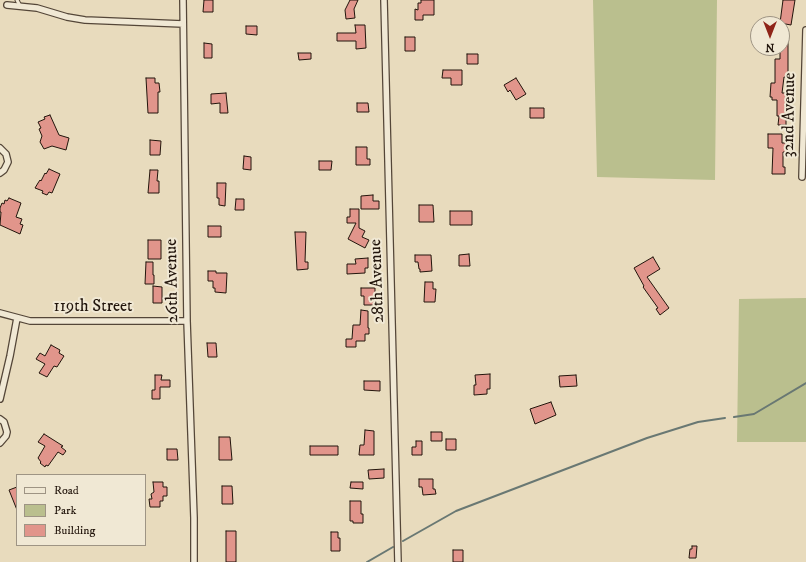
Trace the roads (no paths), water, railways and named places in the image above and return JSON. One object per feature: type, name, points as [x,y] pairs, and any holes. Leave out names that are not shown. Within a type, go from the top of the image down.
[{"type":"street","name":"26th Avenue","points":[[183,0],[187,321],[194,518],[194,562]]},
{"type":"street","name":"28th Avenue","points":[[384,0],[398,562]]},
{"type":"street","points":[[7,5],[37,8],[67,18],[85,20],[183,24]]},
{"type":"street","name":"32nd Avenue","points":[[802,177],[805,123],[806,30]]},
{"type":"street","points":[[0,148],[6,154],[8,162],[4,170],[0,172]]},
{"type":"street","name":"119th Street","points":[[0,314],[30,321],[187,321]]},
{"type":"street","points":[[0,399],[17,318]]},
{"type":"street","points":[[0,419],[4,422],[7,432],[6,436],[0,443]]},
{"type":"lane","points":[[17,0],[20,6]]},
{"type":"waterway","points":[[734,417],[754,414],[806,383]]},
{"type":"waterway","points":[[403,541],[456,511],[647,438],[698,422],[725,418]]},
{"type":"waterway","points":[[367,562],[393,547]]}]
